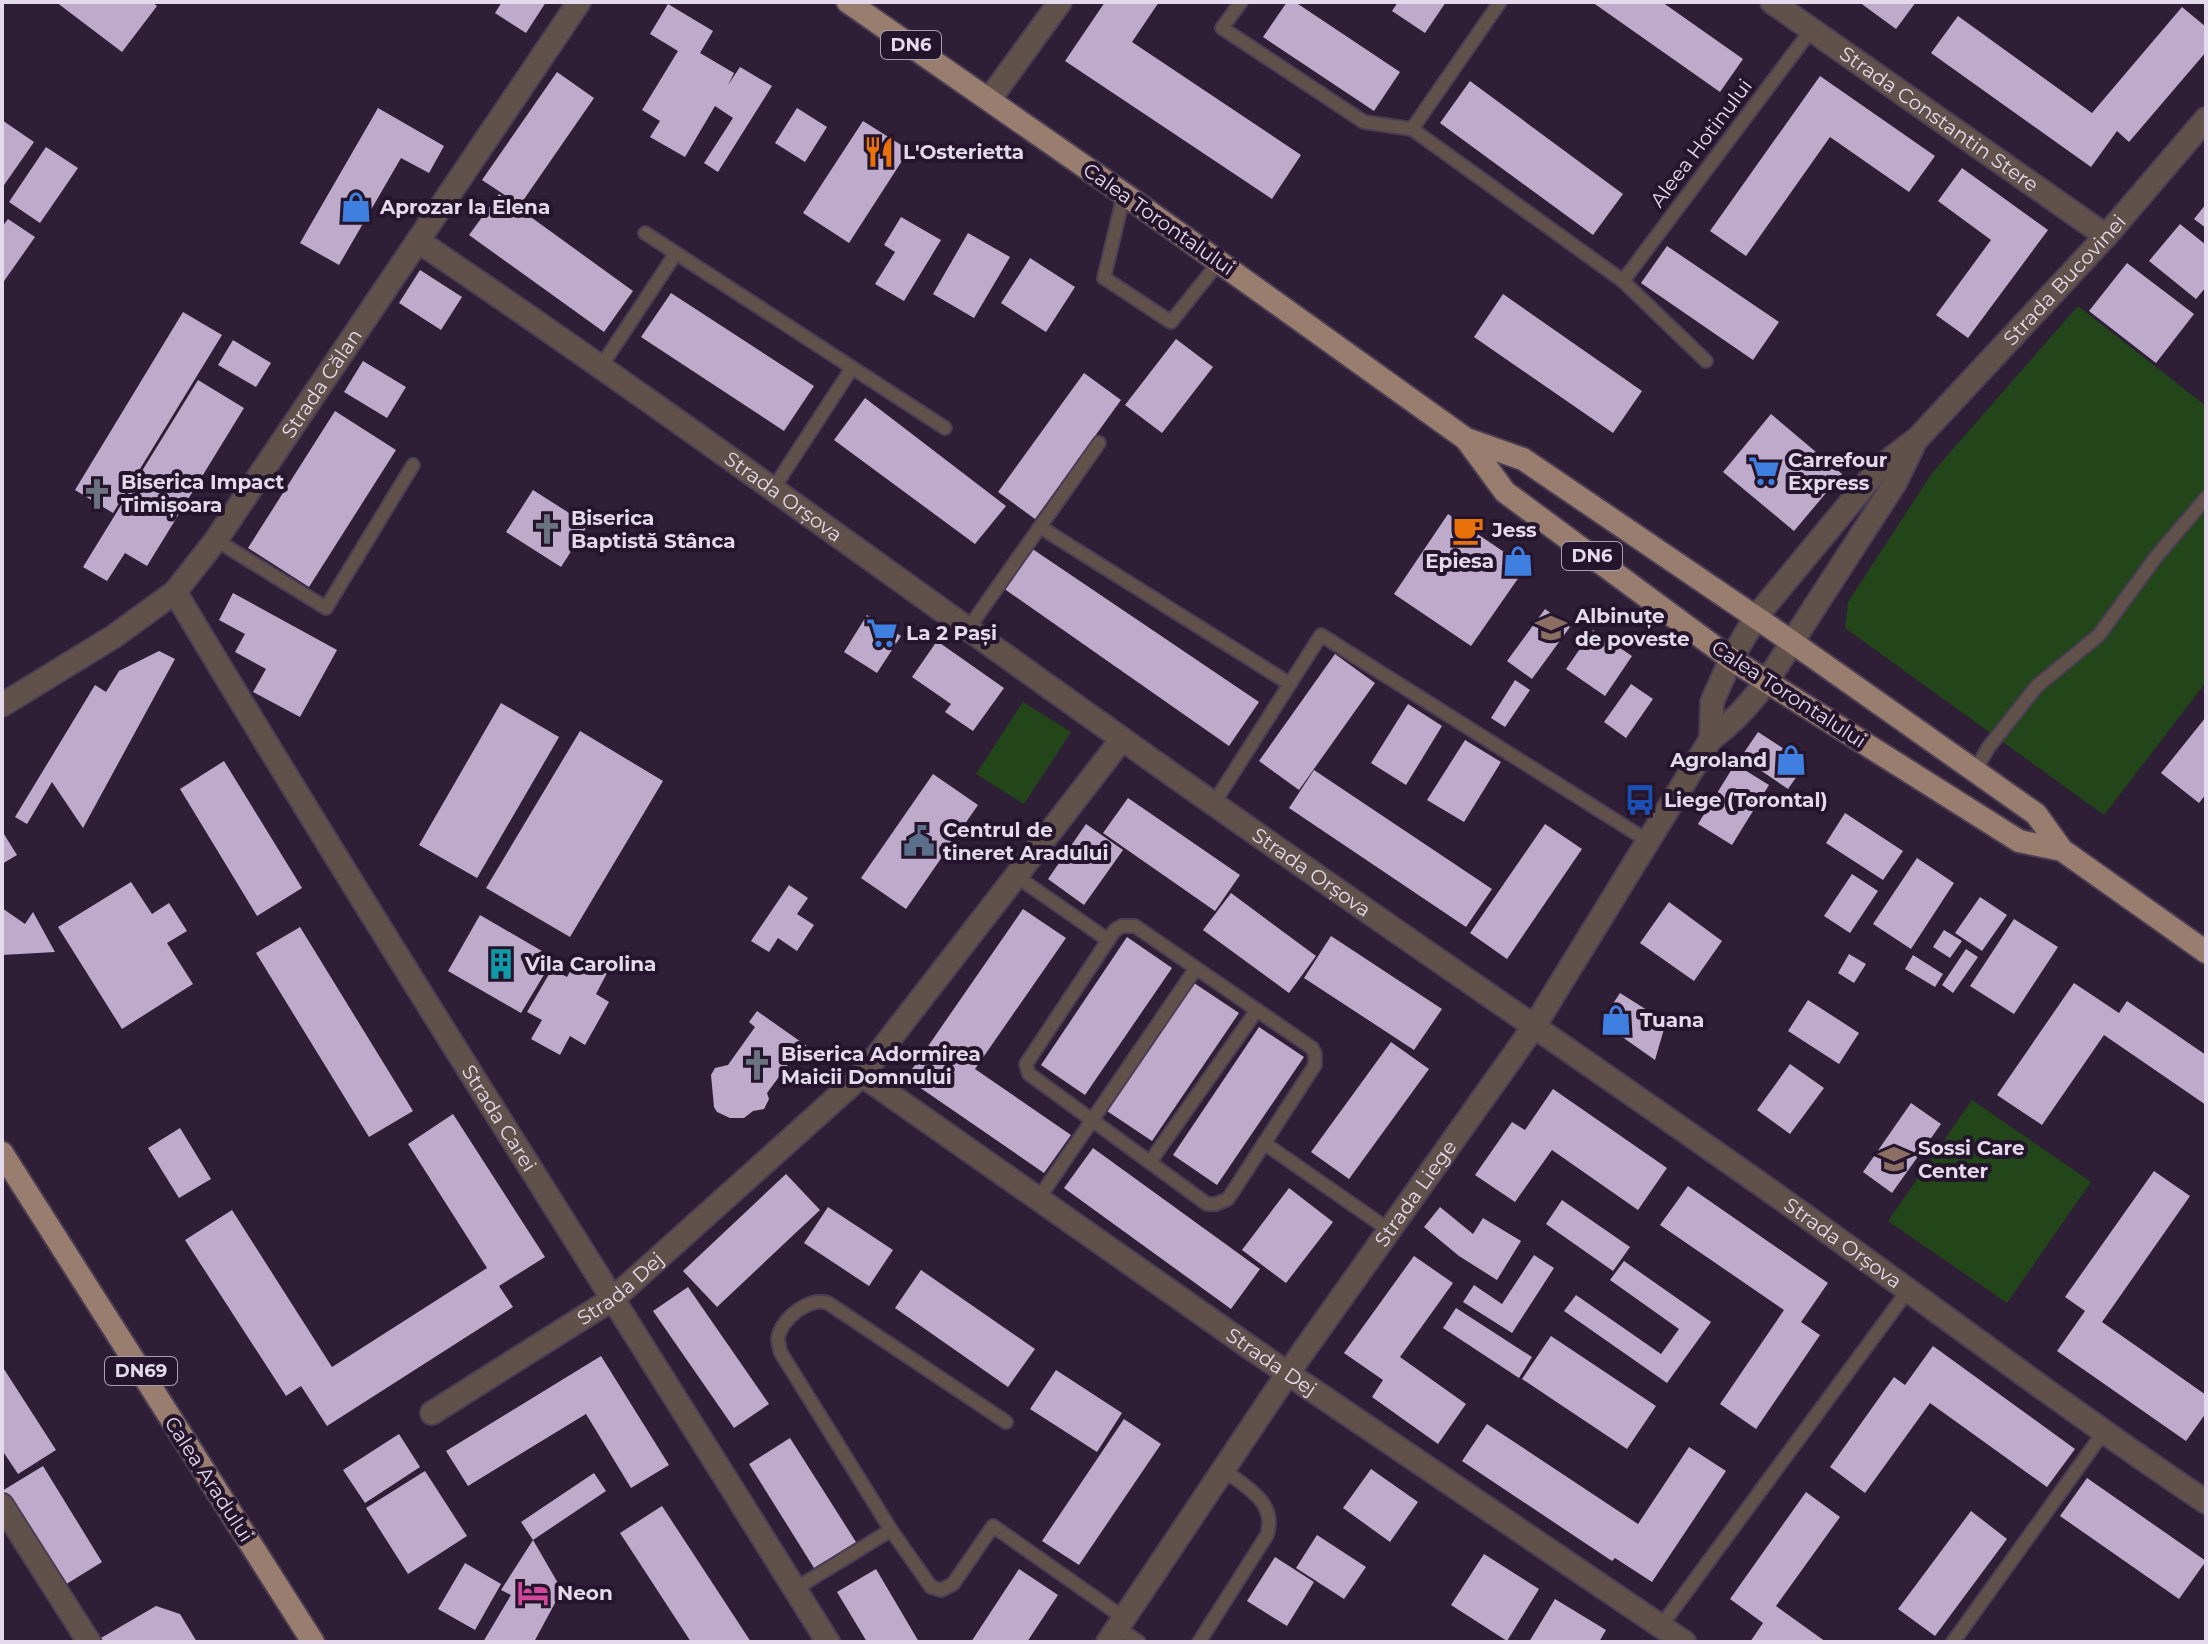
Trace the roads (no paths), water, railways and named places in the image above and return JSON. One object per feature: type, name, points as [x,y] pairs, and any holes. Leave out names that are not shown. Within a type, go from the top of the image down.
[{"type":"main road","name":"Calea Torontalului","points":[[848,2],[1124,194],[1466,439],[1523,459],[1792,642],[2036,814],[2062,850],[2206,952]]},
{"type":"main road","name":"Calea Torontalului","points":[[1466,439],[1505,492],[1731,659],[2019,841],[2062,850]]},
{"type":"main road","name":"Calea Aradului","points":[[2,1153],[313,1642]]},
{"type":"street","name":"Strada Călan","points":[[2,705],[113,637],[175,592],[216,540],[579,2]]},
{"type":"street","points":[[989,100],[1060,2]]},
{"type":"street","name":"Strada Constantin Stere","points":[[1772,2],[2106,236]]},
{"type":"street","name":"Strada Bucovinei","points":[[1756,617],[1880,467],[1918,438],[2106,236],[2206,119]]},
{"type":"street","name":"Strada Orșova","points":[[418,241],[602,365],[1122,739],[1535,1025],[1909,1289],[2103,1433],[2206,1502]]},
{"type":"street","name":"Strada Bucovinei","points":[[1768,682],[1895,483],[1918,438]]},
{"type":"street","name":"Strada Carei","points":[[175,592],[472,1078],[614,1298],[828,1642]]},
{"type":"street","name":"Strada Liege","points":[[1711,739],[1712,702],[1731,659],[1756,617]]},
{"type":"street","name":"Strada Liege","points":[[1117,1629],[1288,1373],[1535,1025],[1711,739],[1738,718],[1768,682]]},
{"type":"street","name":"Strada Dej","points":[[432,1413],[614,1298],[862,1075],[1122,739]]},
{"type":"street","name":"Strada Dej","points":[[862,1075],[1288,1373],[1684,1642]]},
{"type":"street","points":[[2,1505],[89,1642]]},
{"type":"lane","points":[[1241,2],[1222,28],[1364,122],[1412,129],[1623,281],[1706,361]]},
{"type":"lane","points":[[1412,129],[1500,2]]},
{"type":"lane","name":"Aleea Hotinului","points":[[1623,281],[1811,30]]},
{"type":"lane","points":[[1124,194],[1104,278],[1171,322],[1219,262]]},
{"type":"lane","points":[[645,233],[945,428]]},
{"type":"lane","points":[[602,365],[676,253]]},
{"type":"lane","points":[[773,489],[852,368]]},
{"type":"lane","points":[[968,629],[1099,443]]},
{"type":"lane","points":[[216,540],[326,608],[413,465]]},
{"type":"lane","points":[[1975,771],[1988,748],[2037,686],[2099,635],[2156,557],[2206,498]]},
{"type":"lane","points":[[1040,527],[1290,684]]},
{"type":"lane","points":[[1214,803],[1321,635],[1648,841]]},
{"type":"lane","points":[[1016,876],[1108,940]]},
{"type":"lane","points":[[1122,926],[1135,926],[1312,1048],[1315,1054],[1315,1065],[1228,1199],[1207,1204],[1029,1074],[1026,1064],[1108,940],[1122,926]]},
{"type":"lane","points":[[1039,1198],[1196,968]]},
{"type":"lane","points":[[1150,1162],[1257,1010]]},
{"type":"lane","points":[[1264,1143],[1389,1230]]},
{"type":"lane","points":[[1661,1626],[1909,1289]]},
{"type":"lane","points":[[1006,1422],[821,1300],[810,1301],[781,1329],[778,1340],[781,1353],[891,1530],[931,1587],[941,1590],[953,1584],[993,1526],[1117,1629],[1139,1642]]},
{"type":"lane","points":[[1953,1642],[2103,1433]]},
{"type":"lane","points":[[1199,1642],[1267,1535],[1271,1521],[1268,1510],[1257,1495],[1224,1470]]},
{"type":"lane","points":[[795,1589],[891,1530]]},
{"type":"place","name":"L'Osterietta","points":[[879,152]]},
{"type":"place","name":"Aprozar la Elena","points":[[356,207]]},
{"type":"place","name":"Carrefour Express","points":[[1764,471]]},
{"type":"place","name":"Biserica Impact Timișoara","points":[[97,494]]},
{"type":"place","name":"Biserica Baptistă Stânca","points":[[547,529]]},
{"type":"place","name":"Jess","points":[[1468,530]]},
{"type":"place","name":"Epiesa","points":[[1518,561]]},
{"type":"place","name":"Albinuțe de poveste","points":[[1551,628]]},
{"type":"place","name":"La 2 Pași","points":[[882,633]]},
{"type":"place","name":"Agroland","points":[[1791,760]]},
{"type":"place","name":"Liege (Torontal)","points":[[1640,800]]},
{"type":"place","name":"Centrul de tineret Aradului","points":[[919,841]]},
{"type":"place","name":"Vila Carolina","points":[[501,964]]},
{"type":"place","name":"Tuana","points":[[1616,1020]]},
{"type":"place","name":"Biserica Adormirea Maicii Domnului","points":[[757,1065]]},
{"type":"place","name":"Sossi Care Center","points":[[1894,1159]]},
{"type":"place","name":"Neon","points":[[533,1593]]}]
